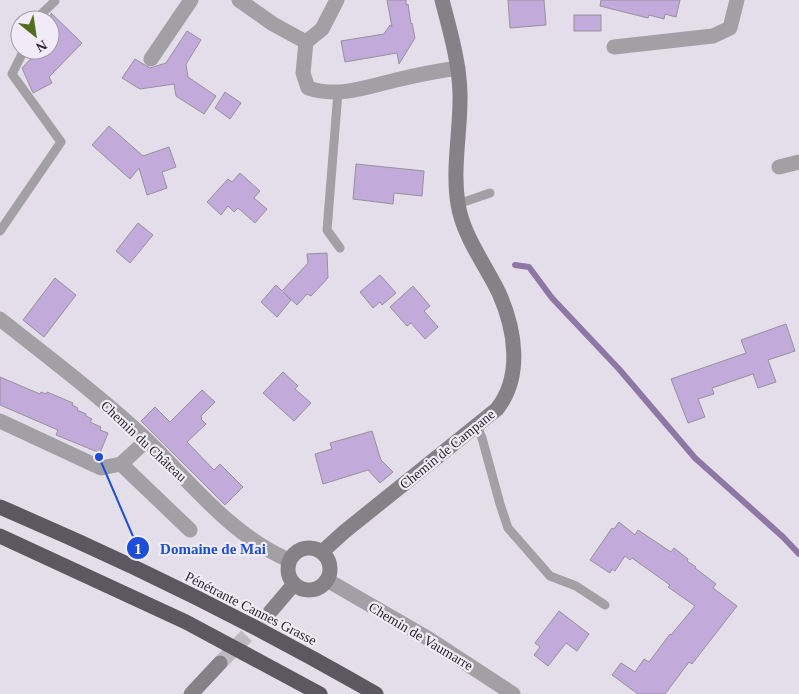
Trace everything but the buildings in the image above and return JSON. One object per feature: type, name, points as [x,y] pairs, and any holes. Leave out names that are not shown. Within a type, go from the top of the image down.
[{"type":"highway","name":"Pénétrante Cannes Grasse","points":[[0,506],[118,559],[219,609],[324,664],[376,694]]},
{"type":"highway","points":[[0,536],[186,622],[320,694]]},
{"type":"main road","name":"Chemin de Campane","points":[[322,552],[350,527],[497,409],[504,399],[513,375],[514,353],[506,311],[499,293],[468,236],[458,204],[456,153],[460,93],[455,48],[442,0]]},
{"type":"main road","points":[[308,547],[316,548],[322,552],[330,565],[330,572],[327,580],[322,585],[308,590],[301,588],[290,580],[288,573],[289,560],[293,554],[300,549],[308,547]]},
{"type":"main road","points":[[271,610],[294,584]]},
{"type":"main road","points":[[191,694],[220,663]]},
{"type":"street","points":[[151,59],[190,0]]},
{"type":"street","points":[[239,0],[273,24],[306,42]]},
{"type":"street","points":[[337,0],[322,28],[306,42],[303,73],[308,88],[322,93],[348,92],[425,73],[458,68]]},
{"type":"street","points":[[614,47],[713,36],[730,28],[737,0]]},
{"type":"street","points":[[780,167],[799,162]]},
{"type":"street","name":"Chemin du Château","points":[[0,319],[78,381],[147,440],[224,517],[264,547],[289,560]]},
{"type":"street","points":[[0,420],[101,468],[121,464],[147,440]]},
{"type":"street","points":[[121,464],[190,530]]},
{"type":"street","name":"Chemin de Vaumarre","points":[[327,580],[429,639],[513,694]]},
{"type":"lane","points":[[46,10],[55,1]]},
{"type":"lane","points":[[0,231],[62,142],[12,74],[19,60]]},
{"type":"lane","points":[[338,92],[327,230],[340,248]]},
{"type":"lane","points":[[458,204],[490,193]]},
{"type":"lane","points":[[477,426],[508,528],[550,576],[576,586],[605,605]]},
{"type":"waterway","points":[[515,265],[529,267],[552,298],[619,369],[695,458],[783,537],[799,554]]},
{"type":"tunnel","points":[[220,663],[271,611]]},
{"type":"place","name":"Domaine de Mai","points":[[99,457]]}]
